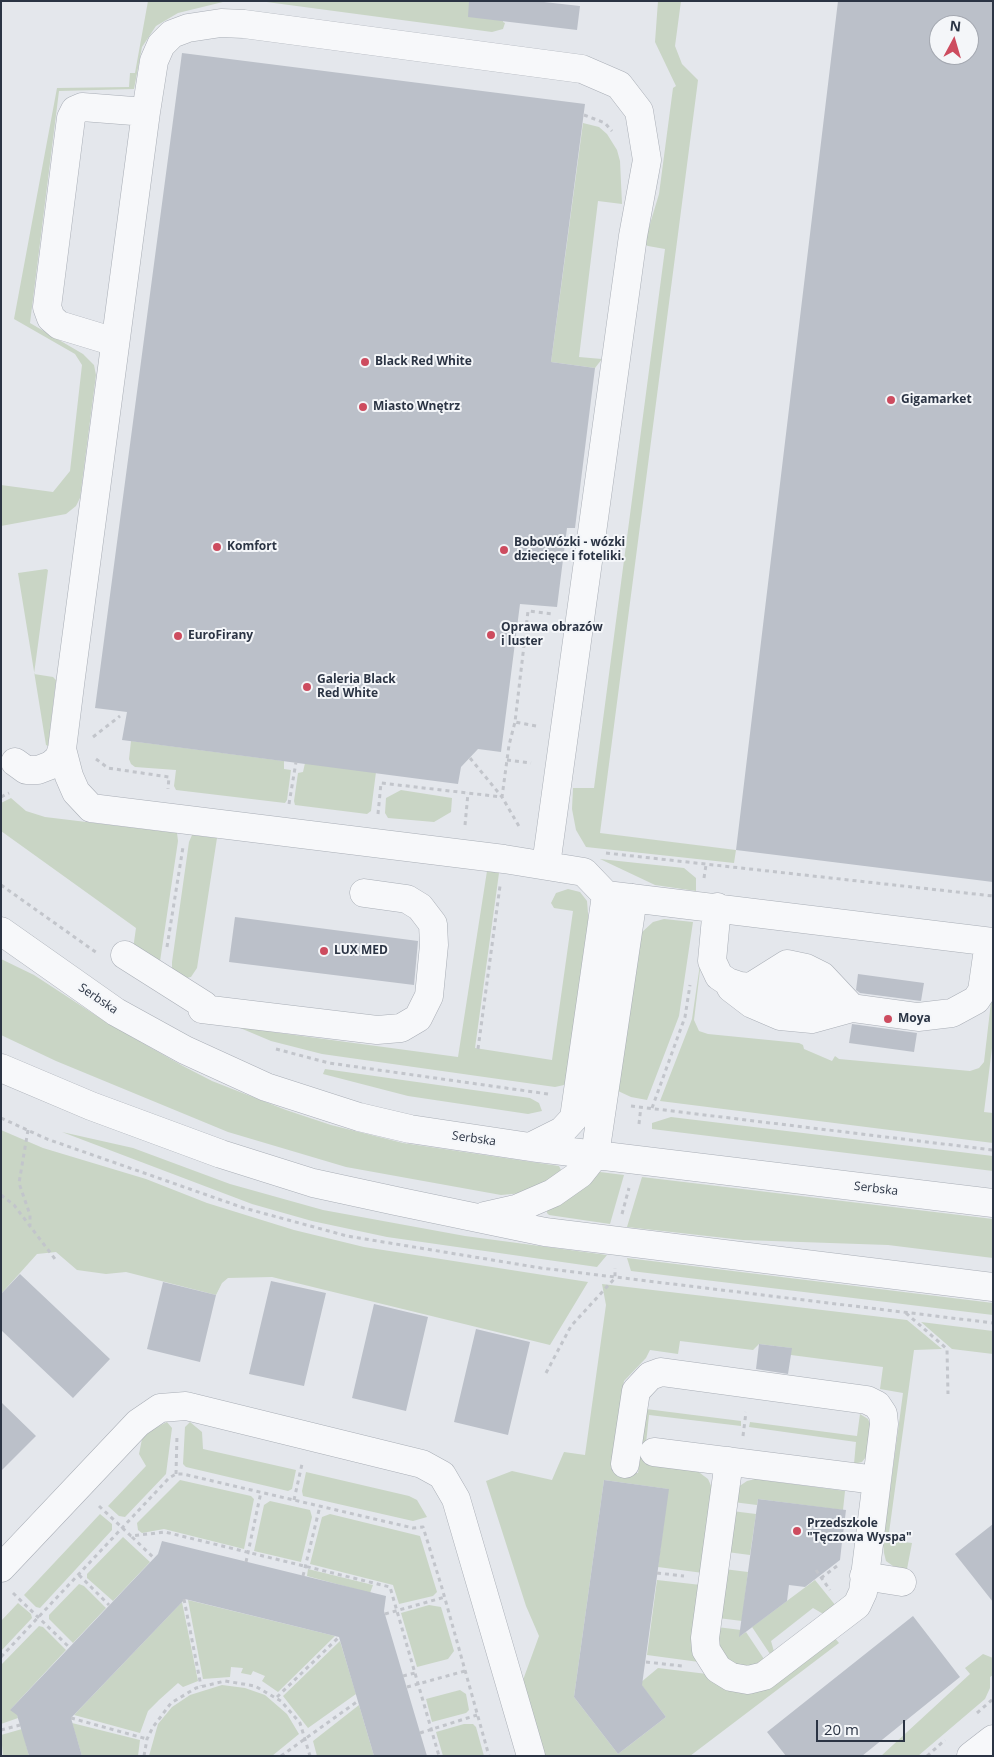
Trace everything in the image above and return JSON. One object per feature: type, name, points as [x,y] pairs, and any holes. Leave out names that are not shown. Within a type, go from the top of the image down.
[{"type":"street","points":[[15,762],[26,770],[38,770],[51,765],[59,758],[62,749],[146,112],[154,61],[161,45],[172,34],[188,28],[221,23],[244,24],[582,69],[619,85],[639,111],[647,160],[633,236],[546,865]]},
{"type":"street","points":[[115,342],[59,325],[51,318],[47,307],[71,118],[75,110],[82,107],[146,112]]},
{"type":"street","points":[[62,749],[69,776],[76,792],[90,808],[546,865],[584,872],[606,895],[717,907],[991,942],[982,991],[976,1000],[968,1006],[952,1013],[918,1017],[852,1008],[808,993],[740,984],[719,976],[712,961],[717,907]]},
{"type":"street","points":[[126,955],[203,1007],[377,1030],[401,1028],[418,1018],[428,996],[434,946],[433,924],[420,907],[407,899],[364,893]]},
{"type":"street","points":[[530,1147],[567,1128],[574,1118],[606,895]]},
{"type":"street","points":[[474,1218],[516,1210],[541,1200],[580,1174],[595,1155],[633,898]]},
{"type":"street","name":"Serbska","points":[[1,932],[116,1012],[185,1050],[240,1076],[313,1104],[359,1117],[410,1129],[530,1147],[993,1203]]},
{"type":"street","points":[[1,1068],[91,1106],[221,1154],[313,1183],[546,1232],[993,1287]]},
{"type":"street","points":[[625,1464],[636,1390],[650,1376],[661,1372],[867,1400],[877,1405],[883,1414],[884,1424],[863,1592],[857,1605],[764,1676],[748,1680],[731,1677],[718,1669],[706,1650],[705,1638],[734,1462]]},
{"type":"street","points":[[4,1578],[78,1487],[147,1415],[160,1408],[178,1406],[422,1464],[442,1474],[450,1484],[456,1499],[532,1756]]},
{"type":"street","points":[[654,1452],[876,1480]]},
{"type":"street","points":[[864,1576],[902,1582]]},
{"type":"street","points":[[971,1756],[993,1739]]},
{"type":"path","points":[[502,797],[515,722],[528,611],[552,614]]},
{"type":"path","points":[[515,722],[541,727]]},
{"type":"path","points":[[470,758],[502,797],[523,834]]},
{"type":"path","points":[[507,760],[528,763]]},
{"type":"path","points":[[288,812],[296,762]]},
{"type":"path","points":[[108,768],[169,777],[167,798]]},
{"type":"path","points":[[377,822],[381,783],[502,797]]},
{"type":"path","points":[[466,814],[468,793]]},
{"type":"path","points":[[162,978],[183,843]]},
{"type":"path","points":[[602,853],[993,896]]},
{"type":"path","points":[[478,1049],[500,883]]},
{"type":"path","points":[[1,886],[98,954]]},
{"type":"path","points":[[652,1108],[685,1017],[691,980]]},
{"type":"path","points":[[267,1047],[329,1063],[577,1100]]},
{"type":"path","points":[[604,1103],[993,1150]]},
{"type":"path","points":[[638,1124],[641,1106]]},
{"type":"path","points":[[1,1118],[28,1130],[235,1205],[306,1226],[386,1244],[614,1278],[993,1323]]},
{"type":"path","points":[[28,1130],[19,1183],[30,1215],[30,1226]]},
{"type":"path","points":[[621,1217],[630,1184]]},
{"type":"path","points":[[1,1195],[14,1205],[55,1259]]},
{"type":"path","points":[[546,1373],[571,1326],[614,1278]]},
{"type":"path","points":[[906,1313],[947,1349],[948,1394]]},
{"type":"path","points":[[734,1462],[750,1384]]},
{"type":"path","points":[[176,1474],[178,1406]]},
{"type":"path","points":[[294,1500],[308,1436]]},
{"type":"path","points":[[1,1656],[170,1478],[176,1474],[413,1528],[422,1527],[445,1596],[489,1756]]},
{"type":"path","points":[[78,1487],[154,1558]]},
{"type":"path","points":[[246,1562],[261,1492]]},
{"type":"path","points":[[303,1576],[320,1506]]},
{"type":"path","points":[[132,1536],[165,1532],[390,1587],[439,1756]]},
{"type":"path","points":[[79,1575],[109,1605]]},
{"type":"path","points":[[4,1578],[39,1618],[69,1647]]},
{"type":"path","points":[[385,1614],[445,1596]]},
{"type":"path","points":[[184,1599],[201,1686]]},
{"type":"path","points":[[277,1697],[339,1637]]},
{"type":"path","points":[[407,1688],[465,1671]]},
{"type":"path","points":[[404,1676],[415,1673]]},
{"type":"path","points":[[144,1756],[147,1739],[161,1714],[171,1703],[183,1694],[201,1686],[225,1681],[255,1686],[277,1697],[291,1711],[306,1738],[310,1756]]},
{"type":"path","points":[[281,1756],[358,1701]]},
{"type":"path","points":[[420,1732],[477,1715]]},
{"type":"path","points":[[71,1718],[147,1739]]},
{"type":"path","points":[[1,1730],[20,1725]]},
{"type":"green space","points":[[148,1],[227,1],[178,13],[156,26],[142,47],[134,89],[59,91],[30,323],[83,354],[94,365],[96,375],[80,498],[76,506],[66,514],[1,526],[1,485],[53,492],[70,471],[82,365],[75,354],[14,319],[57,88],[129,87],[130,73],[135,73]]},
{"type":"green space","points":[[259,1],[506,1],[503,29],[492,32]]},
{"type":"green space","points":[[658,1],[681,1],[675,46],[682,64],[698,80],[600,833],[736,850],[734,863],[586,847],[576,830],[572,809],[573,788],[594,788],[665,249],[644,244],[659,194],[673,88],[676,86],[655,42]]},
{"type":"green space","points":[[583,123],[599,127],[607,134],[617,150],[620,161],[622,204],[598,201],[579,357],[602,359],[595,368],[551,362]]},
{"type":"green space","points":[[46,569],[48,570],[34,673],[18,573]]},
{"type":"green space","points":[[34,674],[53,677],[56,680],[48,746],[46,745]]},
{"type":"green space","points":[[131,741],[284,761],[284,769],[291,770],[287,800],[285,803],[176,790],[174,786],[176,770],[135,767],[131,764],[129,759]]},
{"type":"green space","points":[[305,763],[376,772],[371,811],[367,814],[295,805],[298,773],[303,772]]},
{"type":"green space","points":[[401,790],[452,798],[451,812],[434,822],[388,818],[385,813],[386,798]]},
{"type":"green space","points":[[11,798],[26,811],[45,817],[177,833],[178,841],[159,968],[133,949],[136,928],[1,831],[1,803]]},
{"type":"green space","points":[[192,835],[217,838],[197,968],[191,977],[182,979],[172,977],[172,962],[189,842]]},
{"type":"green space","points":[[600,859],[684,868],[696,878],[696,891],[655,885]]},
{"type":"green space","points":[[487,871],[499,873],[475,1048],[552,1060],[573,911],[554,908],[551,903],[556,893],[568,889],[580,892],[587,901],[589,925],[568,1082],[564,1085],[555,1087],[322,1054],[271,1041],[233,1025],[265,1027],[272,1032],[458,1057]]},
{"type":"green space","points":[[664,919],[693,922],[679,1016],[647,1100],[631,1097],[618,1091],[641,933],[653,922]]},
{"type":"green space","points":[[704,937],[694,1020],[699,1031],[708,1034],[799,1043],[803,1045],[804,1049],[832,1061],[835,1056],[839,1059],[970,1071],[979,1068],[984,1062],[993,985],[993,1040],[984,1112],[993,1113],[993,1143],[660,1101],[692,1019]]},
{"type":"green space","points":[[1,959],[34,975],[109,1024],[183,1066],[212,1081],[286,1110],[331,1125],[403,1143],[559,1166],[561,1170],[550,1181],[523,1193],[501,1195],[346,1167],[228,1132],[56,1061],[1,1035]]},
{"type":"green space","points":[[325,1069],[530,1098],[539,1103],[542,1111],[528,1114],[408,1096],[323,1074]]},
{"type":"green space","points":[[671,1117],[993,1156],[993,1171],[652,1129],[652,1123]]},
{"type":"green space","points":[[1,1130],[43,1148],[146,1179],[207,1203],[294,1230],[364,1247],[588,1282],[550,1345],[272,1277],[228,1278],[222,1283],[216,1295],[126,1272],[106,1274],[77,1270],[56,1252],[37,1254],[1,1294]]},
{"type":"green space","points":[[62,1132],[133,1148],[230,1184],[323,1210],[465,1236],[607,1255],[597,1267],[387,1237],[312,1221],[252,1204]]},
{"type":"green space","points":[[600,1172],[624,1175],[610,1224],[549,1215],[547,1213],[547,1209]]},
{"type":"green space","points":[[642,1177],[993,1219],[993,1258],[888,1245],[743,1240],[627,1227]]},
{"type":"green space","points":[[627,1258],[993,1303],[993,1315],[631,1271]]},
{"type":"green space","points":[[602,1284],[907,1320],[942,1349],[914,1350],[888,1540],[912,1543],[907,1569],[893,1566],[886,1561],[884,1553],[883,1543],[903,1393],[880,1389],[883,1367],[791,1355],[791,1348],[759,1344],[753,1350],[680,1341],[678,1354],[650,1350],[646,1358],[624,1381],[611,1469],[638,1473],[646,1409],[741,1421],[741,1426],[649,1415],[644,1463],[696,1470],[708,1479],[713,1490],[703,1573],[658,1567],[668,1489],[604,1480],[574,1697],[618,1754],[666,1717],[640,1683],[658,1668],[707,1674],[718,1683],[833,1636],[839,1643],[690,1756],[545,1756],[523,1680],[539,1636],[526,1606],[486,1481],[512,1471],[552,1480],[564,1452],[585,1455],[606,1305]]},
{"type":"green space","points":[[921,1322],[993,1331],[993,1354],[952,1349]]},
{"type":"green space","points":[[860,1414],[868,1419],[871,1426],[866,1457],[862,1462],[854,1464],[856,1442],[749,1427],[750,1422],[857,1436]]},
{"type":"green space","points":[[167,1422],[172,1428],[166,1474],[125,1517],[119,1516],[108,1506],[146,1466],[139,1454],[142,1439],[151,1430]]},
{"type":"green space","points":[[190,1422],[202,1432],[203,1449],[296,1470],[292,1489],[288,1491],[186,1467],[183,1464],[185,1427]]},
{"type":"green space","points":[[306,1472],[409,1496],[417,1500],[427,1517],[413,1521],[303,1496],[302,1491]]},
{"type":"green space","points":[[755,1479],[845,1491],[843,1510],[758,1499],[757,1505],[733,1502],[738,1487],[747,1481]]},
{"type":"green space","points":[[180,1480],[251,1496],[254,1499],[244,1549],[164,1529],[142,1533],[138,1530],[137,1523]]},
{"type":"green space","points":[[270,1501],[310,1510],[312,1517],[301,1562],[254,1551],[264,1505]]},
{"type":"green space","points":[[732,1511],[756,1514],[750,1555],[727,1552]]},
{"type":"green space","points":[[100,1514],[112,1524],[112,1530],[40,1608],[36,1607],[24,1595]]},
{"type":"green space","points":[[330,1514],[420,1536],[437,1592],[433,1596],[399,1604],[393,1585],[310,1564],[322,1517]]},
{"type":"green space","points":[[123,1537],[150,1562],[113,1601],[87,1578],[87,1574]]},
{"type":"green space","points":[[308,1569],[373,1585],[370,1593],[307,1576]]},
{"type":"green space","points":[[724,1569],[748,1572],[742,1621],[718,1618]]},
{"type":"green space","points":[[657,1580],[701,1585],[699,1662],[647,1655]]},
{"type":"green space","points":[[815,1580],[836,1606],[825,1615],[813,1608],[771,1641],[775,1655],[772,1657],[752,1627]]},
{"type":"green space","points":[[79,1584],[84,1586],[106,1608],[73,1643],[49,1619],[49,1615]]},
{"type":"green space","points":[[188,1600],[335,1636],[278,1692],[262,1681],[265,1676],[253,1671],[251,1675],[241,1673],[243,1668],[231,1667],[230,1677],[203,1679]]},
{"type":"green space","points":[[182,1602],[198,1681],[183,1687],[178,1683],[159,1700],[148,1711],[140,1733],[74,1715]]},
{"type":"green space","points":[[18,1603],[31,1614],[32,1618],[1,1651],[1,1621]]},
{"type":"green space","points":[[429,1605],[441,1607],[454,1651],[448,1659],[417,1667],[401,1613]]},
{"type":"green space","points":[[39,1626],[43,1627],[66,1650],[10,1710],[15,1706],[18,1718],[1,1724],[1,1665]]},
{"type":"green space","points":[[717,1627],[741,1630],[740,1636],[746,1632],[766,1662],[753,1669],[731,1666],[715,1641]]},
{"type":"green space","points":[[340,1641],[356,1694],[308,1728],[283,1696]]},
{"type":"green space","points":[[983,1654],[993,1658],[993,1675],[990,1677],[990,1688],[985,1699],[918,1756],[881,1756],[970,1674],[965,1668]]},
{"type":"green space","points":[[222,1685],[245,1688],[265,1695],[287,1714],[299,1734],[272,1756],[149,1756],[158,1724],[172,1707],[190,1695]]},
{"type":"green space","points":[[460,1690],[466,1694],[469,1710],[466,1713],[432,1722],[426,1699]]},
{"type":"green space","points":[[359,1705],[374,1756],[317,1756],[313,1741]]},
{"type":"green space","points":[[72,1723],[140,1740],[138,1756],[82,1756]]},
{"type":"green space","points":[[464,1724],[473,1724],[476,1727],[484,1756],[443,1756],[436,1732]]},
{"type":"green space","points":[[22,1729],[29,1756],[3,1756],[1,1735]]},
{"type":"building","points":[[469,1],[535,1],[580,6],[577,30],[468,17]]},
{"type":"building","name":"Gigamarket","points":[[838,1],[993,1],[993,882],[736,850]]},
{"type":"building","name":"Miasto Wnętrz","points":[[182,53],[585,104],[551,362],[595,368],[575,528],[567,528],[557,607],[520,604],[501,752],[478,749],[461,767],[458,784],[122,740],[127,712],[95,708]]},
{"type":"building","name":"LUX MED","points":[[235,917],[418,941],[414,985],[229,962]]},
{"type":"building","points":[[858,974],[924,983],[921,1001],[860,993],[856,990]]},
{"type":"building","points":[[852,1024],[917,1033],[914,1052],[849,1043]]},
{"type":"building","points":[[20,1274],[110,1359],[73,1398],[1,1330],[1,1294]]},
{"type":"building","points":[[271,1281],[326,1293],[304,1386],[249,1374]]},
{"type":"building","points":[[163,1282],[216,1295],[200,1362],[147,1349]]},
{"type":"building","points":[[374,1304],[428,1317],[406,1411],[352,1398]]},
{"type":"building","points":[[476,1329],[530,1342],[508,1435],[454,1422]]},
{"type":"building","points":[[759,1344],[792,1348],[788,1374],[756,1369]]},
{"type":"building","points":[[1,1402],[36,1436],[1,1471]]},
{"type":"building","points":[[604,1480],[669,1489],[642,1685],[666,1717],[618,1754],[574,1697]]},
{"type":"building","points":[[758,1499],[846,1510],[840,1560],[805,1587],[789,1585],[787,1601],[739,1637]]},
{"type":"building","points":[[993,1524],[993,1602],[955,1554]]},
{"type":"building","points":[[162,1541],[386,1596],[384,1611],[427,1756],[374,1756],[339,1637],[185,1599],[71,1718],[82,1756],[29,1756],[17,1715],[10,1710],[158,1554]]},
{"type":"building","points":[[913,1616],[960,1677],[862,1756],[786,1756],[767,1732]]},
{"type":"place","name":"Black Red White","points":[[365,362]]},
{"type":"place","name":"Gigamarket","points":[[891,400]]},
{"type":"place","name":"Miasto Wnętrz","points":[[363,407]]},
{"type":"place","name":"Komfort","points":[[217,547]]},
{"type":"place","name":"BoboWózki - wózki dziecięce i foteliki.","points":[[504,550]]},
{"type":"place","name":"Oprawa obrazów i luster","points":[[491,635]]},
{"type":"place","name":"EuroFirany","points":[[178,636]]},
{"type":"place","name":"Galeria Black Red White","points":[[307,687]]},
{"type":"place","name":"LUX MED","points":[[324,951]]},
{"type":"place","name":"Moya","points":[[888,1019]]},
{"type":"place","name":"Przedszkole \"Tęczowa Wyspa\"","points":[[797,1531]]}]
